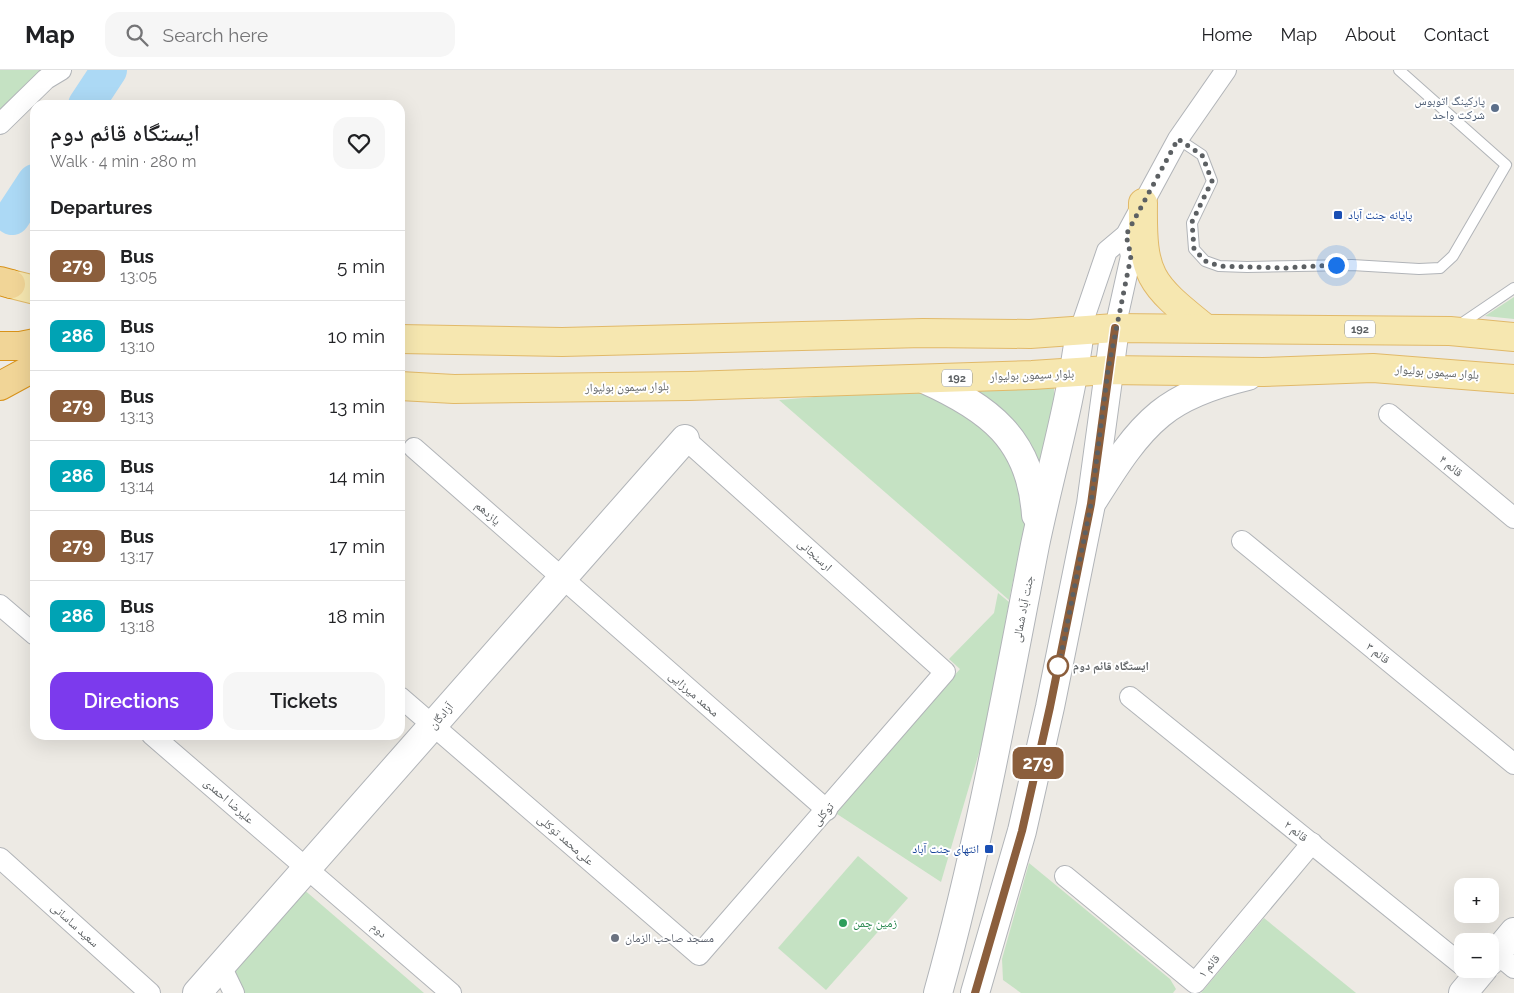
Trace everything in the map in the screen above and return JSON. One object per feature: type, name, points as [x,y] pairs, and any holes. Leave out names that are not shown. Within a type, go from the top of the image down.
[{"type":"highway","points":[[0,346],[30,344]]},
{"type":"highway","points":[[0,386],[30,370]]},
{"type":"main road","points":[[1143,203],[1143,239],[1146,261],[1151,274],[1158,288],[1205,328]]},
{"type":"main road","points":[[975,993],[1022,831],[1050,707],[1091,504],[1115,328]]},
{"type":"main road","name":"192","points":[[405,339],[562,342],[923,333],[1030,334],[1115,328],[1450,331],[1514,337]]},
{"type":"main road","name":"جنت آباد شمالی","points":[[938,993],[978,837],[1037,537],[1075,373],[1080,330]]},
{"type":"main road","name":"بلوار سیمون بولیوار","points":[[405,386],[473,389],[924,379],[1108,370],[1263,372],[1373,368],[1514,378]]},
{"type":"main road","points":[[1091,504],[1121,457],[1160,413],[1209,386],[1263,372]]},
{"type":"main road","points":[[924,379],[974,404],[1001,426],[1019,453],[1029,474],[1034,494],[1037,537]]},
{"type":"main road","name":"آزادگان","points":[[197,993],[684,439]]},
{"type":"main road","points":[[1499,949],[1514,932]]},
{"type":"street","points":[[0,124],[46,80],[61,70]]},
{"type":"street","name":"جنت آباد شمالی","points":[[1080,330],[1107,251],[1126,235],[1178,139],[1226,70]]},
{"type":"street","points":[[1115,328],[1131,256],[1126,235]]},
{"type":"street","name":"قائم ۴","points":[[1389,414],[1514,518]]},
{"type":"street","name":"ارسنجانی","points":[[684,439],[945,672]]},
{"type":"street","name":"یازدهم","points":[[414,448],[562,578]]},
{"type":"street","name":"قائم ۳","points":[[1242,541],[1514,764]]},
{"type":"street","name":"محمد میرزایی","points":[[562,578],[826,810]]},
{"type":"street","points":[[0,605],[30,631]]},
{"type":"street","name":"توکلی","points":[[699,955],[945,672]]},
{"type":"street","name":"قائم ۲","points":[[1130,697],[1312,843],[1454,948]]},
{"type":"street","name":"علی‌محمد توکلی","points":[[405,701],[699,955]]},
{"type":"street","name":"علیرضا احمدی","points":[[158,740],[307,868]]},
{"type":"street","name":"قائم ۱","points":[[1065,876],[1195,983],[1312,843]]},
{"type":"street","name":"سعید ساسانی","points":[[0,858],[150,993]]},
{"type":"street","name":"دوم","points":[[307,868],[451,993]]},
{"type":"street","points":[[221,966],[234,993]]},
{"type":"lane","points":[[1178,139],[1202,155],[1212,181],[1192,222],[1194,249],[1205,261],[1219,266],[1284,268],[1344,265],[1419,269],[1440,268],[1453,256],[1506,165],[1399,70]]},
{"type":"lane","points":[[1450,331],[1514,288]]},
{"type":"green space","points":[[0,70],[68,70],[30,100],[0,126]]},
{"type":"green space","points":[[1514,297],[1514,319],[1485,316]]},
{"type":"green space","points":[[1054,387],[1054,418],[1040,489],[960,390]]},
{"type":"green space","points":[[921,393],[957,403],[1012,456],[1027,515],[1009,600],[779,400],[826,396]]},
{"type":"green space","points":[[998,593],[1009,602],[986,729],[941,882],[834,812],[960,669],[949,659],[994,613]]},
{"type":"green space","name":"زمین چمن","points":[[858,856],[908,898],[826,990],[778,948]]},
{"type":"green space","points":[[1029,863],[1170,979],[1176,989],[1173,993],[1021,993],[1003,980],[1002,959]]},
{"type":"green space","points":[[302,888],[424,993],[245,993],[230,978],[237,959]]},
{"type":"green space","points":[[1264,918],[1356,993],[1201,993]]},
{"type":"waterway","points":[[89,100],[109,70]]},
{"type":"waterway","points":[[12,217],[30,190]]},
{"type":"bus line","name":"279","points":[[975,993],[1022,831],[1050,707],[1091,504],[1102,408],[1115,328]]},
{"type":"place","name":"پارکینگ اتوبوس شرکت واحد","points":[[1495,108]]},
{"type":"place","name":"پایانه جنت آباد","points":[[1338,215]]},
{"type":"place","name":"ایستگاه قائم دوم","points":[[1058,666]]},
{"type":"place","name":"انتهای جنت آباد","points":[[989,849]]},
{"type":"place","name":"زمین چمن","points":[[843,923]]},
{"type":"place","name":"مسجد صاحب الزمان","points":[[615,938]]},
{"type":"route","points":[[1058,666],[1058,670],[1091,504],[1108,370],[1131,256],[1126,235],[1178,139],[1202,155],[1212,181],[1192,222],[1194,249],[1205,261],[1219,266],[1284,268],[1336,265]]}]
